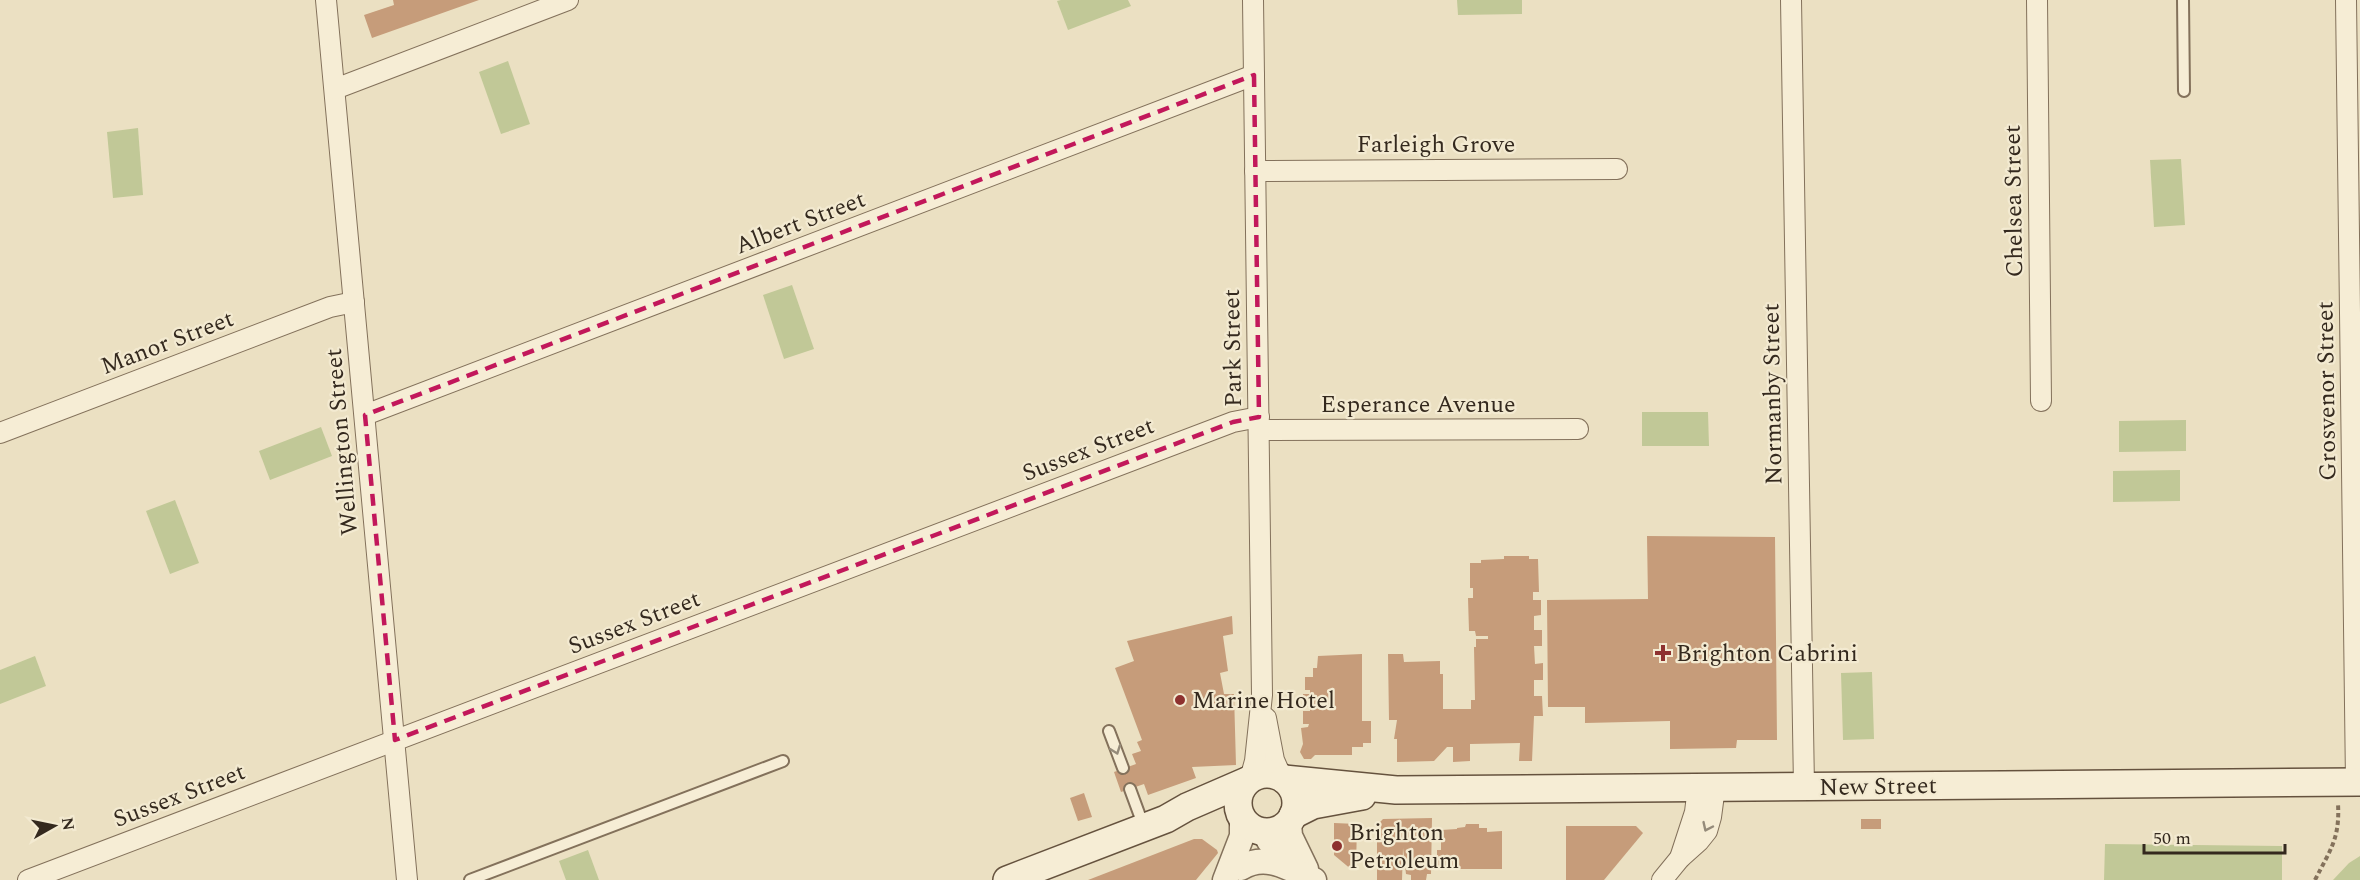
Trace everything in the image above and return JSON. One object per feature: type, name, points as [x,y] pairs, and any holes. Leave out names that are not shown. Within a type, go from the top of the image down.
[{"type":"main road","points":[[1266,774],[1283,779],[1294,793],[1296,804],[1265,822],[1238,796],[1249,780],[1266,774]]},
{"type":"main road","name":"New Street","points":[[1283,779],[1396,790],[2351,782]]},
{"type":"main road","name":"New Street","points":[[1006,880],[1155,823],[1249,780]]},
{"type":"main road","name":"New Street","points":[[1155,823],[1223,812],[1265,822],[1312,805],[1396,790]]},
{"type":"street","name":"Wellington Street","points":[[326,0],[408,880]]},
{"type":"street","points":[[334,89],[568,0]]},
{"type":"street","name":"Park Street","points":[[1249,780],[1255,761],[1262,694],[1253,0]]},
{"type":"street","name":"Normanby Street","points":[[1791,0],[1804,787]]},
{"type":"street","name":"Chelsea Street","points":[[2037,0],[2041,401]]},
{"type":"street","name":"Grosvenor Street","points":[[2346,0],[2351,782]]},
{"type":"street","name":"Albert Street","points":[[365,415],[1254,75]]},
{"type":"street","name":"Farleigh Grove","points":[[1255,171],[1617,169]]},
{"type":"street","name":"Manor Street","points":[[0,433],[330,307],[354,302]]},
{"type":"street","name":"Sussex Street","points":[[28,880],[1233,422],[1259,423]]},
{"type":"street","name":"Esperance Avenue","points":[[1259,423],[1578,429]]},
{"type":"street","name":"Park Street","points":[[1262,694],[1274,760],[1283,779]]},
{"type":"street","points":[[1662,880],[1707,831],[1712,817],[1706,787]]},
{"type":"street","points":[[1232,876],[1265,822],[1288,831],[1303,865],[1314,878]]},
{"type":"street","points":[[1232,876],[1253,862],[1268,861],[1314,878]]},
{"type":"lane","points":[[2183,0],[2184,91]]},
{"type":"lane","points":[[1109,731],[1123,768]]},
{"type":"lane","points":[[470,880],[783,761]]},
{"type":"lane","points":[[1130,789],[1155,823]]},
{"type":"path","points":[[2315,880],[2336,838],[2351,782]]},
{"type":"highlighted area","points":[[1254,75],[1259,417],[1233,422],[395,740],[365,415]]},
{"type":"green space","points":[[1128,0],[1131,6],[1068,30],[1057,1]]},
{"type":"green space","points":[[1457,0],[1522,0],[1522,14],[1458,15]]},
{"type":"green space","points":[[508,61],[530,124],[501,134],[479,72]]},
{"type":"green space","points":[[138,128],[143,195],[113,198],[107,132]]},
{"type":"green space","points":[[2181,159],[2185,225],[2154,227],[2150,160]]},
{"type":"green space","points":[[792,285],[814,349],[784,359],[763,295]]},
{"type":"green space","points":[[1642,412],[1708,412],[1709,446],[1642,446]]},
{"type":"green space","points":[[2186,420],[2186,451],[2119,452],[2119,421]]},
{"type":"green space","points":[[321,427],[332,456],[270,480],[259,451]]},
{"type":"green space","points":[[2180,470],[2180,501],[2113,502],[2113,471]]},
{"type":"green space","points":[[175,500],[199,563],[170,574],[146,511]]},
{"type":"green space","points":[[35,656],[46,686],[0,704],[0,670]]},
{"type":"green space","points":[[1872,672],[1874,739],[1843,740],[1841,673]]},
{"type":"green space","points":[[2105,844],[2282,846],[2282,880],[2104,880]]},
{"type":"green space","points":[[588,850],[599,880],[566,880],[559,861]]},
{"type":"green space","points":[[2360,856],[2360,880],[2333,880],[2349,863]]},
{"type":"building","points":[[393,0],[479,0],[372,38],[364,15],[394,5]]},
{"type":"building","name":"Brighton Cabrini","points":[[1647,536],[1775,537],[1777,740],[1737,740],[1736,748],[1670,749],[1670,721],[1585,723],[1585,707],[1548,707],[1547,600],[1648,599]]},
{"type":"building","points":[[1504,556],[1529,556],[1529,559],[1538,559],[1539,592],[1533,592],[1533,600],[1541,600],[1541,615],[1534,616],[1534,630],[1542,630],[1542,646],[1534,646],[1535,664],[1543,663],[1543,680],[1534,680],[1534,696],[1542,696],[1543,716],[1534,716],[1532,761],[1519,761],[1520,743],[1470,744],[1470,761],[1453,762],[1453,747],[1447,747],[1434,761],[1397,762],[1397,739],[1394,739],[1397,720],[1389,720],[1388,654],[1403,654],[1404,662],[1440,661],[1440,674],[1443,674],[1443,709],[1471,709],[1471,700],[1475,700],[1474,647],[1476,647],[1476,639],[1488,639],[1488,636],[1476,636],[1475,631],[1469,631],[1468,598],[1473,598],[1473,588],[1470,588],[1470,563],[1504,559]]},
{"type":"building","name":"Marine Hotel","points":[[1232,616],[1233,634],[1223,636],[1228,671],[1220,673],[1224,694],[1234,694],[1236,765],[1192,767],[1196,778],[1148,795],[1144,784],[1121,792],[1114,772],[1136,764],[1132,754],[1141,751],[1137,742],[1142,740],[1115,668],[1134,661],[1127,641]]},
{"type":"building","points":[[1362,654],[1362,721],[1371,721],[1371,743],[1363,743],[1363,747],[1352,747],[1352,755],[1315,755],[1311,759],[1304,759],[1300,752],[1303,744],[1301,728],[1308,727],[1309,724],[1303,724],[1303,711],[1310,711],[1310,707],[1303,707],[1303,694],[1310,694],[1310,690],[1305,690],[1305,677],[1313,677],[1313,668],[1317,668],[1318,656]]},
{"type":"building","points":[[1084,793],[1092,817],[1078,821],[1070,798]]},
{"type":"building","points":[[1432,818],[1431,874],[1427,874],[1426,880],[1411,880],[1411,875],[1406,874],[1403,848],[1402,880],[1377,880],[1377,825],[1383,819]]},
{"type":"building","points":[[1861,819],[1881,819],[1881,829],[1861,829]]},
{"type":"building","points":[[1334,823],[1357,824],[1356,868],[1352,870],[1334,855]]},
{"type":"building","points":[[1466,824],[1479,824],[1479,828],[1487,828],[1487,832],[1502,831],[1502,869],[1437,869],[1437,850],[1441,850],[1441,830],[1457,829],[1465,827]]},
{"type":"building","points":[[1566,826],[1636,826],[1643,833],[1604,880],[1566,880]]},
{"type":"building","points":[[1194,839],[1202,839],[1218,853],[1196,880],[1088,880]]},
{"type":"place","name":"Brighton Cabrini","points":[[1663,653]]},
{"type":"place","name":"Marine Hotel","points":[[1180,700]]},
{"type":"place","name":"Brighton Petroleum","points":[[1337,846]]}]
